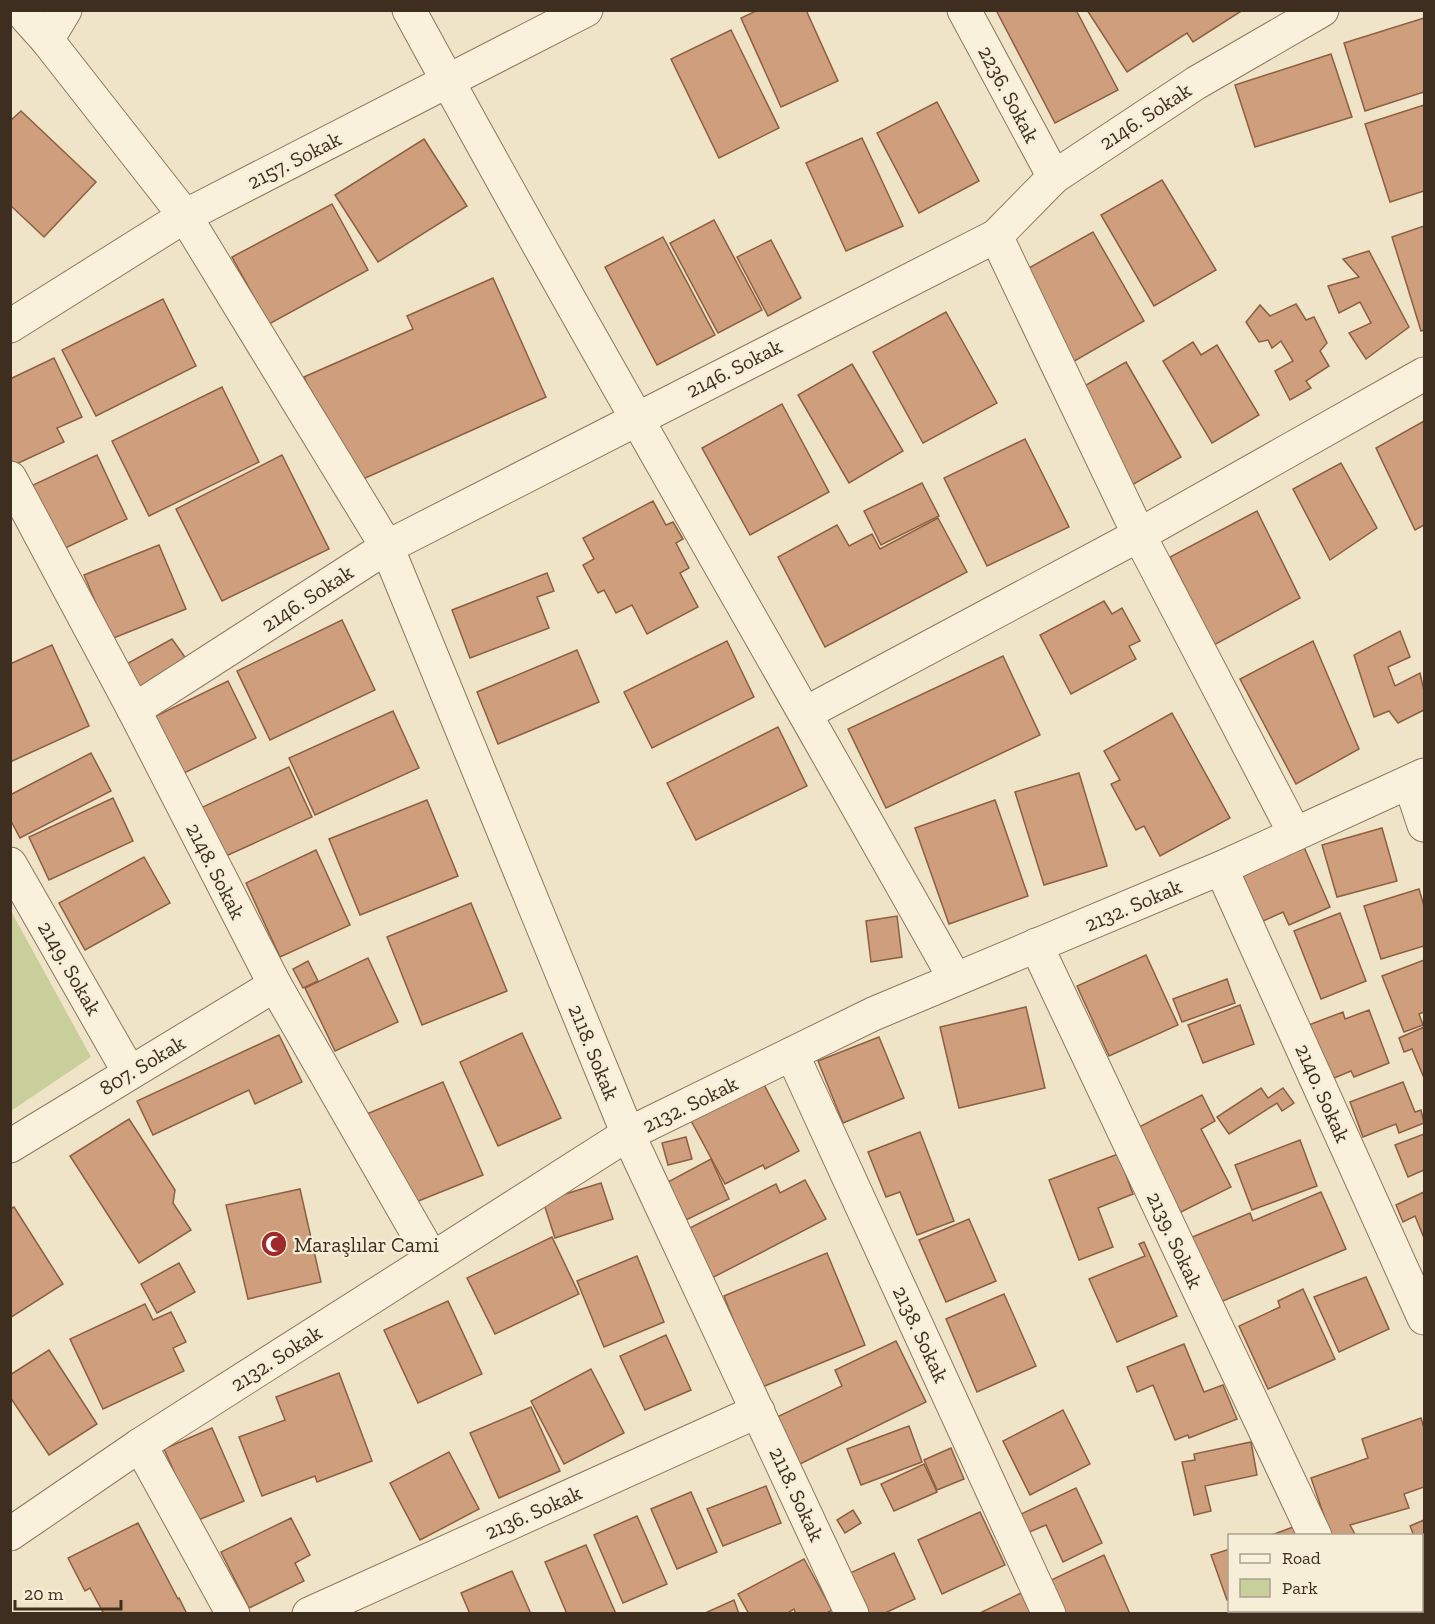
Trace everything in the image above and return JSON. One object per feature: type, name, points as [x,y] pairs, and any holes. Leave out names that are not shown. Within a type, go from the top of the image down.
[{"type":"street","name":"2118. Sokak","points":[[20,10],[47,40],[185,216],[387,547],[628,1134],[852,1614]]},
{"type":"street","points":[[47,40],[65,10]]},
{"type":"street","points":[[409,10],[635,418],[806,712],[955,979]]},
{"type":"street","name":"2157. Sokak","points":[[10,326],[185,216],[586,10]]},
{"type":"street","name":"2236. Sokak","points":[[964,10],[1054,177]]},
{"type":"street","name":"2146. Sokak","points":[[134,710],[387,547],[635,418],[996,236],[1054,177],[1196,83],[1322,10]]},
{"type":"street","points":[[996,236],[1139,536],[1295,834]]},
{"type":"street","points":[[806,712],[1139,536],[1425,374]]},
{"type":"street","name":"2148. Sokak","points":[[10,478],[134,710],[275,985],[431,1257]]},
{"type":"street","points":[[1417,779],[1425,825]]},
{"type":"street","name":"2132. Sokak","points":[[10,1534],[140,1445],[431,1257],[628,1134],[873,1014],[1221,868],[1417,779]]},
{"type":"street","name":"2149. Sokak","points":[[10,864],[129,1072]]},
{"type":"street","name":"2140. Sokak","points":[[1221,868],[1425,1318]]},
{"type":"street","name":"2139. Sokak","points":[[1036,945],[1314,1534]]},
{"type":"street","name":"807. Sokak","points":[[10,1146],[275,985]]},
{"type":"street","name":"2138. Sokak","points":[[792,1054],[1049,1614]]},
{"type":"street","name":"2136. Sokak","points":[[309,1614],[758,1411]]},
{"type":"street","points":[[140,1445],[233,1614]]},
{"type":"green space","points":[[11,911],[91,1057],[10,1111]]},
{"type":"building","points":[[758,10],[806,10],[838,81],[781,107],[741,18]]},
{"type":"building","points":[[996,10],[1076,10],[1118,90],[1055,123]]},
{"type":"building","points":[[1087,10],[1243,10],[1193,42],[1187,33],[1127,72]]},
{"type":"building","points":[[1424,18],[1424,92],[1365,111],[1344,43]]},
{"type":"building","points":[[731,30],[779,128],[719,158],[671,59]]},
{"type":"building","points":[[1331,54],[1352,117],[1255,147],[1235,85]]},
{"type":"building","points":[[937,102],[979,181],[919,213],[877,133]]},
{"type":"building","points":[[1424,105],[1424,191],[1390,202],[1365,124]]},
{"type":"building","points":[[21,111],[96,182],[44,237],[10,205],[10,121]]},
{"type":"building","points":[[862,138],[903,226],[846,251],[806,163]]},
{"type":"building","points":[[424,139],[467,206],[378,262],[335,195]]},
{"type":"building","points":[[1162,180],[1216,270],[1154,306],[1101,215]]},
{"type":"building","points":[[332,204],[368,270],[269,324],[232,257]]},
{"type":"building","points":[[714,220],[762,310],[718,333],[670,243]]},
{"type":"building","points":[[1424,226],[1424,330],[1421,331],[1392,237]]},
{"type":"building","points":[[1093,232],[1144,321],[1071,363],[1020,273]]},
{"type":"building","points":[[663,237],[715,335],[657,365],[605,267]]},
{"type":"building","points":[[771,240],[801,298],[768,316],[737,257]]},
{"type":"building","points":[[1369,251],[1409,327],[1366,359],[1349,333],[1371,323],[1360,302],[1339,313],[1328,286],[1359,277],[1343,259]]},
{"type":"building","points":[[493,278],[546,397],[352,484],[304,377],[413,329],[407,316]]},
{"type":"building","points":[[163,299],[196,366],[96,416],[62,350]]},
{"type":"building","points":[[1296,304],[1306,320],[1314,317],[1327,343],[1320,351],[1329,366],[1306,381],[1311,388],[1290,400],[1275,371],[1293,361],[1281,341],[1272,348],[1268,340],[1259,342],[1246,322],[1260,305],[1270,316]]},
{"type":"building","points":[[946,312],[997,403],[923,443],[873,352]]},
{"type":"building","points":[[1193,342],[1201,355],[1217,345],[1259,415],[1212,443],[1163,361]]},
{"type":"building","points":[[54,358],[82,417],[57,428],[64,442],[14,465],[10,458],[10,379]]},
{"type":"building","points":[[1126,362],[1181,457],[1125,489],[1074,392]]},
{"type":"building","points":[[852,364],[903,451],[849,483],[798,395]]},
{"type":"building","points":[[222,387],[259,462],[149,516],[112,441]]},
{"type":"building","points":[[782,404],[829,492],[750,535],[702,448]]},
{"type":"building","points":[[1424,421],[1424,525],[1415,530],[1376,448]]},
{"type":"building","points":[[1025,439],[1069,527],[987,566],[944,478]]},
{"type":"building","points":[[97,455],[127,519],[61,550],[31,486]]},
{"type":"building","points":[[282,455],[329,549],[222,601],[176,509]]},
{"type":"building","points":[[1341,463],[1377,528],[1330,560],[1293,489]]},
{"type":"building","points":[[922,483],[939,516],[881,545],[864,511]]},
{"type":"building","points":[[653,501],[666,525],[673,522],[683,539],[676,543],[689,568],[680,573],[698,607],[647,634],[632,605],[616,613],[604,590],[598,593],[583,565],[594,559],[583,538]]},
{"type":"building","points":[[1257,511],[1300,598],[1214,645],[1170,557]]},
{"type":"building","points":[[938,518],[967,572],[825,647],[778,557],[837,525],[849,546],[872,534],[880,549]]},
{"type":"building","points":[[159,545],[186,609],[111,639],[84,575]]},
{"type":"building","points":[[547,573],[554,591],[537,597],[549,628],[470,658],[452,610]]},
{"type":"building","points":[[1104,601],[1112,614],[1122,608],[1140,641],[1129,646],[1136,659],[1071,694],[1040,635]]},
{"type":"building","points":[[342,620],[375,690],[270,740],[237,671]]},
{"type":"building","points":[[1400,631],[1410,657],[1388,667],[1395,686],[1420,673],[1424,691],[1424,710],[1398,723],[1389,711],[1374,717],[1354,655]]},
{"type":"building","points":[[172,639],[187,660],[136,692],[121,667]]},
{"type":"building","points":[[727,641],[754,697],[652,748],[624,692]]},
{"type":"building","points":[[1313,641],[1359,749],[1296,784],[1240,679]]},
{"type":"building","points":[[52,645],[89,726],[10,762],[10,664]]},
{"type":"building","points":[[577,650],[599,702],[498,744],[477,692]]},
{"type":"building","points":[[1003,656],[1040,735],[886,808],[848,729]]},
{"type":"building","points":[[228,681],[256,738],[182,774],[154,717]]},
{"type":"building","points":[[393,711],[419,768],[315,815],[289,758]]},
{"type":"building","points":[[1172,713],[1230,818],[1160,856],[1144,826],[1136,830],[1111,784],[1120,780],[1104,751]]},
{"type":"building","points":[[778,727],[807,786],[696,840],[667,783]]},
{"type":"building","points":[[91,753],[111,791],[20,838],[10,819],[10,795]]},
{"type":"building","points":[[289,767],[312,817],[217,860],[194,811]]},
{"type":"building","points":[[1079,773],[1107,866],[1044,885],[1015,792]]},
{"type":"building","points":[[113,798],[133,841],[49,880],[29,837]]},
{"type":"building","points":[[427,800],[458,876],[360,915],[329,839]]},
{"type":"building","points":[[995,800],[1028,896],[949,924],[915,828]]},
{"type":"building","points":[[1382,828],[1397,881],[1337,897],[1322,845]]},
{"type":"building","points":[[1304,847],[1330,907],[1289,925],[1283,912],[1261,922],[1240,875]]},
{"type":"building","points":[[316,850],[350,925],[280,957],[246,883]]},
{"type":"building","points":[[144,857],[170,903],[85,950],[59,903]]},
{"type":"building","points":[[1419,889],[1424,906],[1424,946],[1381,959],[1364,906]]},
{"type":"building","points":[[471,903],[507,991],[422,1025],[387,937]]},
{"type":"building","points":[[1340,913],[1366,981],[1321,999],[1294,931]]},
{"type":"building","points":[[897,916],[902,957],[871,962],[866,921]]},
{"type":"building","points":[[1146,955],[1178,1025],[1109,1056],[1077,986]]},
{"type":"building","points":[[368,958],[398,1022],[335,1051],[305,988]]},
{"type":"building","points":[[1424,960],[1424,1012],[1419,1014],[1423,1025],[1404,1032],[1382,976]]},
{"type":"building","points":[[308,961],[318,981],[303,988],[293,969]]},
{"type":"building","points":[[1227,979],[1235,1003],[1182,1022],[1173,999]]},
{"type":"building","points":[[1240,1005],[1254,1044],[1203,1063],[1188,1025]]},
{"type":"building","points":[[1026,1007],[1045,1088],[959,1108],[940,1027]]},
{"type":"building","points":[[1369,1010],[1389,1063],[1354,1077],[1351,1071],[1327,1081],[1306,1026],[1343,1012],[1345,1019]]},
{"type":"building","points":[[1424,1027],[1424,1078],[1412,1049],[1404,1052],[1399,1038]]},
{"type":"building","points":[[522,1033],[561,1118],[498,1146],[460,1062]]},
{"type":"building","points":[[279,1035],[302,1082],[255,1104],[249,1090],[153,1135],[137,1101]]},
{"type":"building","points":[[879,1037],[904,1098],[843,1123],[818,1061]]},
{"type":"building","points":[[761,1079],[799,1151],[765,1169],[763,1165],[725,1184],[689,1117]]},
{"type":"building","points":[[443,1082],[483,1175],[406,1206],[367,1114]]},
{"type":"building","points":[[1403,1082],[1415,1112],[1421,1110],[1424,1123],[1399,1133],[1396,1124],[1363,1137],[1350,1102]]},
{"type":"building","points":[[1261,1088],[1268,1098],[1283,1088],[1294,1103],[1282,1111],[1277,1103],[1229,1134],[1217,1117]]},
{"type":"building","points":[[1202,1095],[1215,1121],[1201,1129],[1231,1187],[1177,1214],[1133,1130]]},
{"type":"building","points":[[129,1119],[175,1190],[173,1203],[191,1230],[139,1263],[70,1156]]},
{"type":"building","points":[[920,1132],[954,1221],[917,1235],[900,1192],[886,1197],[868,1152]]},
{"type":"building","points":[[1424,1134],[1424,1170],[1408,1177],[1395,1145]]},
{"type":"building","points":[[686,1137],[692,1159],[668,1165],[662,1143]]},
{"type":"building","points":[[1300,1140],[1317,1186],[1252,1210],[1235,1165]]},
{"type":"building","points":[[1118,1154],[1133,1194],[1098,1208],[1113,1247],[1079,1260],[1049,1180]]},
{"type":"building","points":[[711,1159],[729,1199],[686,1220],[666,1183]]},
{"type":"building","points":[[805,1180],[826,1219],[706,1281],[680,1233],[776,1184],[780,1193]]},
{"type":"building","points":[[601,1183],[613,1219],[555,1238],[543,1201]]},
{"type":"building","name":"Maraşlılar Cami","points":[[300,1189],[321,1282],[248,1299],[226,1205]]},
{"type":"building","points":[[1321,1192],[1346,1249],[1211,1306],[1183,1241],[1250,1213],[1253,1221]]},
{"type":"building","points":[[1424,1192],[1424,1238],[1415,1216],[1403,1222],[1396,1205]]},
{"type":"building","points":[[14,1207],[63,1284],[10,1318],[10,1209]]},
{"type":"building","points":[[969,1219],[996,1281],[946,1302],[919,1240]]},
{"type":"building","points":[[552,1237],[579,1294],[495,1334],[467,1278]]},
{"type":"building","points":[[1144,1242],[1177,1316],[1117,1342],[1089,1279],[1145,1256],[1139,1244]]},
{"type":"building","points":[[827,1253],[865,1345],[760,1388],[724,1296]]},
{"type":"building","points":[[637,1256],[664,1322],[604,1347],[577,1281]]},
{"type":"building","points":[[179,1263],[195,1292],[157,1313],[141,1284]]},
{"type":"building","points":[[1366,1277],[1389,1329],[1339,1352],[1314,1297]]},
{"type":"building","points":[[1303,1289],[1335,1359],[1268,1389],[1239,1326],[1280,1307],[1278,1301]]},
{"type":"building","points":[[1004,1294],[1036,1366],[977,1392],[946,1319]]},
{"type":"building","points":[[448,1301],[482,1374],[418,1403],[384,1330]]},
{"type":"building","points":[[145,1304],[153,1320],[171,1312],[186,1342],[173,1348],[184,1371],[103,1409],[70,1339]]},
{"type":"building","points":[[666,1335],[691,1390],[645,1410],[620,1356]]},
{"type":"building","points":[[896,1341],[926,1402],[800,1464],[777,1417],[842,1386],[835,1370]]},
{"type":"building","points":[[1184,1344],[1204,1392],[1223,1385],[1237,1419],[1189,1438],[1188,1435],[1175,1440],[1153,1385],[1137,1392],[1127,1367]]},
{"type":"building","points":[[49,1350],[97,1424],[49,1455],[10,1397],[10,1375]]},
{"type":"building","points":[[591,1369],[624,1433],[564,1464],[531,1401]]},
{"type":"building","points":[[339,1373],[372,1461],[317,1482],[315,1476],[262,1496],[239,1437],[285,1420],[276,1397]]},
{"type":"building","points":[[531,1407],[560,1471],[499,1498],[470,1433]]},
{"type":"building","points":[[1063,1410],[1090,1464],[1030,1495],[1003,1441]]},
{"type":"building","points":[[1421,1418],[1424,1428],[1424,1487],[1404,1494],[1409,1508],[1350,1525],[1355,1534],[1330,1534],[1311,1478],[1368,1458],[1362,1439]]},
{"type":"building","points":[[909,1426],[922,1462],[861,1485],[847,1449]]},
{"type":"building","points":[[212,1428],[244,1501],[196,1521],[164,1449]]},
{"type":"building","points":[[1251,1442],[1257,1475],[1205,1486],[1211,1511],[1194,1515],[1182,1462],[1195,1460],[1194,1454]]},
{"type":"building","points":[[951,1448],[964,1479],[937,1490],[924,1460]]},
{"type":"building","points":[[449,1452],[479,1509],[420,1540],[390,1483]]},
{"type":"building","points":[[924,1464],[937,1492],[894,1511],[881,1484]]},
{"type":"building","points":[[766,1486],[781,1523],[723,1546],[707,1509]]},
{"type":"building","points":[[1076,1488],[1102,1543],[1063,1562],[1046,1525],[1027,1533],[1019,1515]]},
{"type":"building","points":[[691,1492],[717,1552],[677,1569],[651,1509]]},
{"type":"building","points":[[853,1510],[861,1523],[845,1533],[837,1520]]},
{"type":"building","points":[[980,1512],[1005,1565],[942,1594],[918,1540]]},
{"type":"building","points":[[637,1516],[667,1584],[623,1603],[594,1535]]},
{"type":"building","points":[[291,1518],[310,1555],[295,1563],[304,1581],[249,1608],[221,1552]]},
{"type":"building","points":[[1424,1520],[1423,1556],[1423,1534],[1413,1534],[1410,1526]]},
{"type":"building","points":[[138,1523],[187,1614],[104,1614],[90,1588],[85,1591],[68,1558]]},
{"type":"building","points":[[1293,1527],[1295,1534],[1274,1534]]},
{"type":"building","points":[[586,1545],[616,1614],[567,1614],[545,1562]]},
{"type":"building","points":[[1228,1550],[1228,1600],[1227,1600],[1211,1555]]},
{"type":"building","points":[[894,1553],[915,1599],[883,1614],[869,1614],[850,1573]]},
{"type":"building","points":[[1104,1555],[1130,1614],[1062,1614],[1047,1582]]},
{"type":"building","points":[[804,1559],[832,1610],[825,1614],[796,1614],[794,1609],[786,1614],[749,1614],[738,1594]]},
{"type":"building","points":[[512,1571],[531,1614],[470,1614],[461,1593]]},
{"type":"building","points":[[1021,1593],[1031,1614],[978,1614]]},
{"type":"building","points":[[734,1600],[739,1614],[703,1614]]},
{"type":"place","name":"Maraşlılar Cami","points":[[274,1244]]}]
